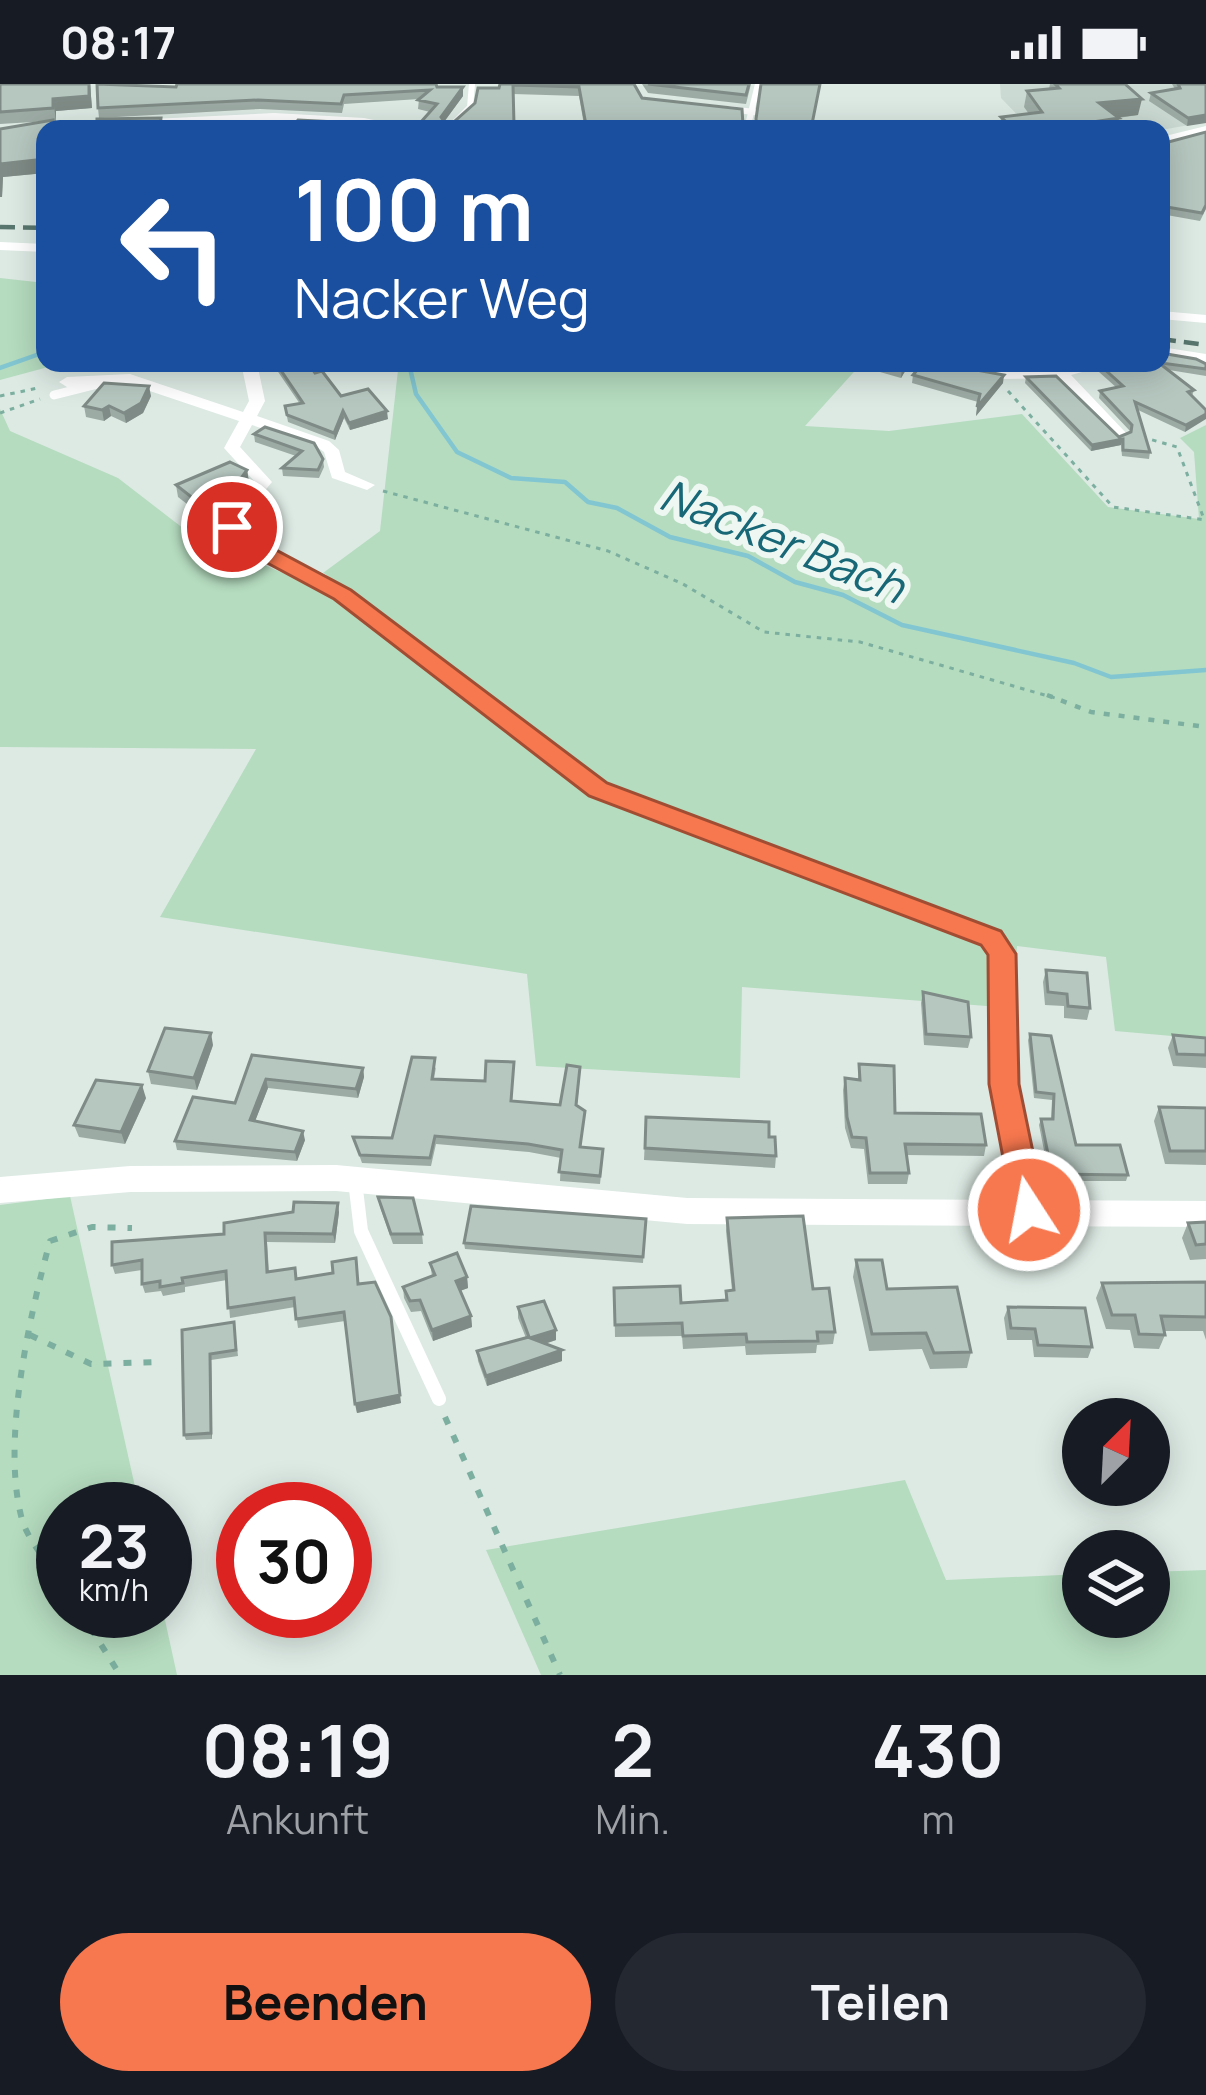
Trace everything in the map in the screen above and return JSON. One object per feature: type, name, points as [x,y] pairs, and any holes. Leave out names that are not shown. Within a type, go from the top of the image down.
[{"type":"main road","points":[[21,131],[36,130]]},
{"type":"main road","points":[[1170,140],[1206,131]]},
{"type":"street","points":[[0,246],[36,248]]},
{"type":"street","points":[[1170,316],[1206,319]]},
{"type":"street","points":[[1170,352],[1206,358]]},
{"type":"street","points":[[252,372],[258,394],[232,448],[264,482],[236,516],[236,536],[343,595],[588,784],[991,938],[1002,954],[1004,1084],[1029,1210]]},
{"type":"street","points":[[985,372],[1063,376],[1076,372]]},
{"type":"street","points":[[1063,376],[1119,434]]},
{"type":"street","points":[[68,382],[112,377],[154,387],[323,444],[332,453],[338,475],[367,485]]},
{"type":"street","points":[[0,1190],[130,1179],[355,1179],[688,1211],[1206,1214]]},
{"type":"lane","points":[[457,120],[470,107],[472,84]]},
{"type":"lane","points":[[751,120],[758,84]]},
{"type":"lane","points":[[713,107],[754,112]]},
{"type":"lane","points":[[55,395],[93,384],[154,387]]},
{"type":"lane","points":[[355,1179],[361,1232],[439,1399]]},
{"type":"path","points":[[991,374],[1113,507],[1205,519],[1177,446],[1119,434]]},
{"type":"path","points":[[0,396],[68,382]]},
{"type":"path","points":[[0,413],[55,395]]},
{"type":"path","points":[[367,485],[414,502],[608,551],[683,584],[764,632],[860,642],[1006,680],[1090,712],[1206,727]]},
{"type":"path","points":[[36,1541],[20,1515],[17,1406],[50,1241],[92,1227],[132,1228]]},
{"type":"path","points":[[30,1335],[62,1359],[130,1367],[159,1362]]},
{"type":"path","points":[[439,1399],[560,1675]]},
{"type":"path","points":[[97,1638],[120,1675]]},
{"type":"shaded area","points":[[1000,84],[1206,84],[1206,122],[1170,128],[1170,120],[1022,120],[1001,98]]},
{"type":"green space","points":[[0,278],[36,282],[36,370],[0,380]]},
{"type":"green space","points":[[398,372],[854,372],[805,426],[889,431],[1022,414],[1108,507],[1199,519],[1194,452],[1180,438],[1206,425],[1206,1039],[1115,1031],[1106,957],[1017,946],[1012,1008],[742,987],[740,1078],[536,1066],[527,974],[160,917],[256,749],[0,747],[0,409],[10,431],[118,478],[188,532],[308,584],[380,531]]},
{"type":"green space","points":[[70,1196],[134,1482],[36,1482],[36,1638],[169,1638],[177,1675],[0,1675],[0,1205]]},
{"type":"green space","points":[[905,1480],[946,1580],[1062,1575],[1062,1638],[1170,1638],[1170,1571],[1206,1570],[1206,1675],[541,1675],[486,1550]]},
{"type":"building","points":[[0,84],[89,84],[89,96],[53,99],[53,108],[0,112]]},
{"type":"building","points":[[97,84],[463,87],[443,120],[423,120],[437,104],[418,100],[430,90],[344,95],[341,104],[258,100],[98,108]]},
{"type":"building","points":[[500,84],[634,84],[642,98],[742,109],[743,120],[585,120],[579,87],[513,85],[514,120],[456,120],[475,103],[478,88],[499,88]]},
{"type":"building","points":[[648,84],[749,84],[746,95]]},
{"type":"building","points":[[761,84],[820,84],[813,120],[756,119]]},
{"type":"building","points":[[1055,84],[1125,84],[1142,99],[1099,103],[1119,118],[1106,120],[1001,117],[1042,112],[1027,91],[1059,88]]},
{"type":"building","points":[[1178,84],[1206,84],[1206,115],[1188,118],[1151,93],[1180,88]]},
{"type":"building","points":[[161,118],[161,120],[97,119]]},
{"type":"building","points":[[36,123],[36,160],[0,164],[0,129]]},
{"type":"building","points":[[1206,132],[1206,205],[1202,213],[1170,208],[1170,142]]},
{"type":"building","points":[[1170,355],[1196,359],[1206,369],[1170,364]]},
{"type":"building","points":[[1170,371],[1194,390],[1188,392],[1206,414],[1186,425],[1135,402],[1150,452],[1123,450],[1123,439],[1092,445],[1026,377],[1056,376],[1119,437],[1131,432],[1132,425],[1100,391],[1123,386],[1108,372]]},
{"type":"building","points":[[282,372],[323,372],[341,396],[368,389],[387,411],[349,423],[343,411],[334,433],[287,415],[285,406],[303,403]]},
{"type":"building","points":[[913,375],[1004,375],[977,407],[980,394]]},
{"type":"building","points":[[104,383],[149,386],[141,403],[124,413],[109,406],[102,410],[84,406]]},
{"type":"building","points":[[265,427],[314,443],[323,459],[318,470],[282,468],[302,451],[254,434]]},
{"type":"building","points":[[230,462],[247,470],[239,481],[194,499],[176,485]]},
{"type":"building","points":[[1046,970],[1087,973],[1090,1008],[1068,1006],[1067,994],[1048,992]]},
{"type":"building","points":[[923,992],[968,1002],[971,1037],[926,1034]]},
{"type":"building","points":[[165,1028],[211,1033],[194,1078],[148,1071]]},
{"type":"building","points":[[1030,1034],[1051,1036],[1076,1145],[1120,1145],[1128,1175],[1052,1174],[1041,1119],[1053,1119],[1054,1094],[1036,1092]]},
{"type":"building","points":[[1173,1035],[1206,1038],[1206,1055],[1177,1054]]},
{"type":"building","points":[[252,1055],[363,1068],[356,1089],[266,1079],[250,1120],[303,1131],[295,1152],[175,1141],[193,1097],[235,1103]]},
{"type":"building","points":[[412,1057],[435,1058],[432,1079],[485,1081],[486,1061],[514,1062],[511,1101],[560,1105],[567,1065],[580,1067],[576,1105],[585,1111],[580,1147],[603,1149],[600,1176],[559,1172],[562,1150],[528,1144],[435,1136],[430,1158],[360,1155],[353,1137],[392,1138]]},
{"type":"building","points":[[859,1064],[894,1066],[895,1113],[981,1114],[986,1145],[905,1144],[909,1173],[870,1173],[866,1138],[852,1137],[847,1117],[845,1078],[860,1080]]},
{"type":"building","points":[[96,1080],[142,1085],[121,1132],[74,1125]]},
{"type":"building","points":[[1159,1107],[1206,1108],[1206,1151],[1170,1151]]},
{"type":"building","points":[[646,1117],[769,1122],[776,1156],[645,1148]]},
{"type":"building","points":[[378,1197],[413,1198],[422,1234],[391,1234]]},
{"type":"building","points":[[294,1202],[338,1203],[333,1234],[265,1233],[267,1272],[295,1268],[296,1279],[333,1273],[332,1262],[356,1258],[358,1284],[375,1282],[391,1317],[400,1395],[355,1404],[344,1312],[296,1319],[294,1298],[228,1308],[226,1271],[160,1287],[160,1281],[142,1284],[142,1260],[112,1265],[112,1242],[224,1234],[224,1223],[293,1212]]},
{"type":"building","points":[[471,1206],[646,1219],[643,1257],[464,1243]]},
{"type":"building","points":[[803,1216],[813,1289],[829,1288],[835,1332],[817,1332],[818,1341],[747,1342],[746,1334],[683,1336],[682,1323],[615,1325],[614,1288],[680,1286],[681,1303],[727,1300],[726,1291],[734,1290],[727,1218]]},
{"type":"building","points":[[1206,1222],[1206,1244],[1196,1245],[1188,1223]]},
{"type":"building","points":[[457,1253],[467,1277],[456,1281],[471,1316],[432,1330],[420,1300],[410,1301],[403,1287],[435,1275],[430,1263]]},
{"type":"building","points":[[856,1260],[882,1260],[887,1289],[957,1287],[971,1352],[934,1353],[926,1333],[872,1334]]},
{"type":"building","points":[[1206,1282],[1206,1317],[1161,1316],[1165,1335],[1139,1334],[1135,1315],[1112,1315],[1102,1283]]},
{"type":"building","points":[[544,1301],[556,1330],[530,1338],[562,1350],[486,1376],[477,1351],[529,1337],[518,1307]]},
{"type":"building","points":[[1008,1307],[1085,1308],[1092,1347],[1038,1345],[1035,1329],[1011,1328]]},
{"type":"building","points":[[234,1322],[236,1350],[210,1354],[211,1433],[184,1435],[182,1330]]},
{"type":"waterway","name":"Nacker Bach","points":[[0,368],[36,355]]},
{"type":"waterway","name":"Nacker Bach","points":[[411,372],[416,394],[457,452],[511,478],[565,482],[588,502],[617,508],[670,537],[748,556],[795,582],[843,595],[902,625],[1074,663],[1111,677],[1206,670]]},
{"type":"railway","points":[[0,227],[36,228]]},
{"type":"railway","points":[[1170,340],[1206,345]]},
{"type":"route","points":[[232,527],[240,539],[320,578],[598,790],[991,938],[1002,954],[1004,1084],[1029,1210]]}]
